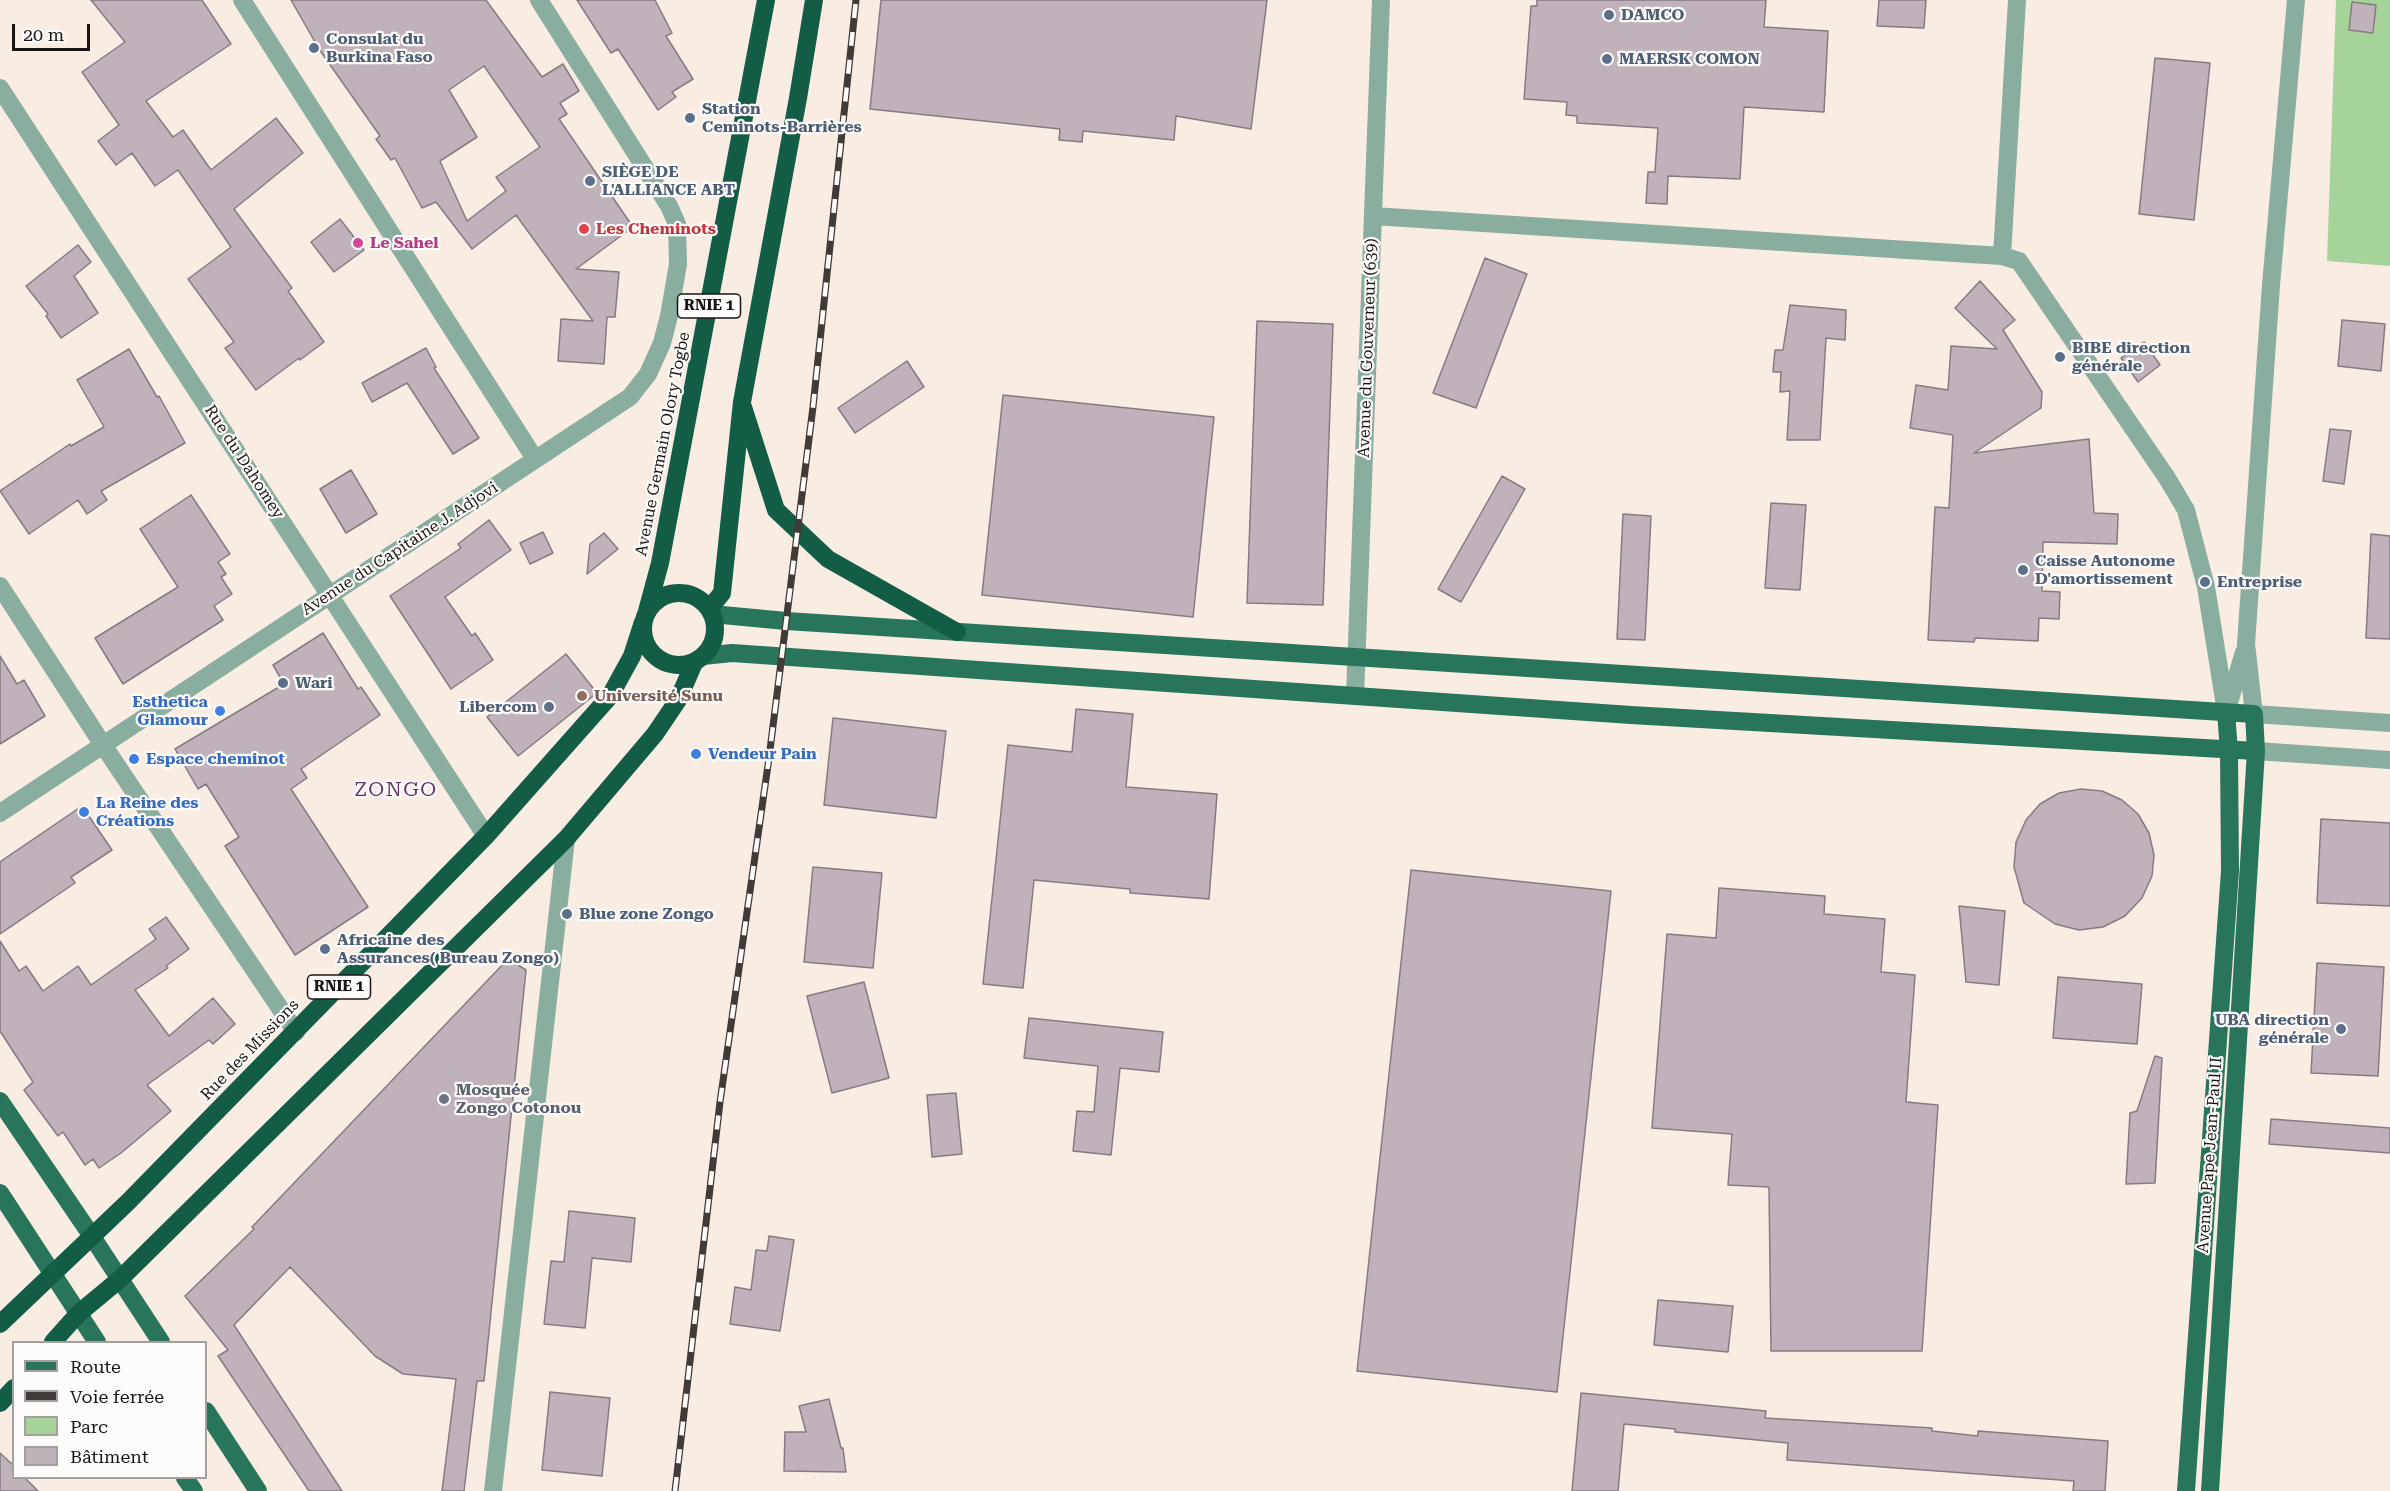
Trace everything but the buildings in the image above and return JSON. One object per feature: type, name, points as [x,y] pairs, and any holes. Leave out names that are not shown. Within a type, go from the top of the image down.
[{"type":"highway","name":"Avenue Germain Olory Togbe","points":[[645,616],[662,551],[766,0]]},
{"type":"highway","name":"RNIE 1","points":[[54,1341],[78,1314],[120,1279],[566,839],[654,734],[678,700],[699,660],[711,648],[715,625],[711,612],[722,593],[724,581],[729,511],[742,402],[814,0]]},
{"type":"highway","points":[[742,402],[776,510],[828,559],[902,603],[957,632]]},
{"type":"highway","points":[[645,616],[654,602],[675,593],[686,593],[697,597],[711,612]]},
{"type":"highway","name":"RNIE 1","points":[[645,616],[645,644],[660,661],[683,666],[699,660]]},
{"type":"highway","name":"Rue des Missions","points":[[0,1324],[128,1202],[486,836],[610,696],[632,656],[645,616]]},
{"type":"main road","points":[[711,612],[957,632],[2254,714]]},
{"type":"main road","points":[[699,660],[732,653],[1355,696],[2256,751]]},
{"type":"main road","name":"Avenue Pape Jean-Paul II","points":[[2186,1491],[2230,871],[2229,751],[2226,712]]},
{"type":"main road","name":"Avenue Pape Jean-Paul II","points":[[2210,1491],[2256,751],[2254,714]]},
{"type":"main road","points":[[0,1101],[92,1235],[160,1341]]},
{"type":"main road","points":[[0,1193],[96,1341]]},
{"type":"main road","points":[[207,1413],[258,1491]]},
{"type":"street","points":[[242,0],[536,459]]},
{"type":"street","name":"Avenue du Capitaine J. Adjovi","points":[[0,813],[630,396],[648,374],[662,343],[678,264],[677,224],[669,206],[539,0]]},
{"type":"street","name":"Avenue du Gouverneur (639)","points":[[1355,696],[1382,0]]},
{"type":"street","points":[[2002,256],[2017,0]]},
{"type":"street","points":[[2296,0],[2271,285],[2246,644],[2254,714],[2390,723]]},
{"type":"street","name":"Rue du Dahomey","points":[[0,88],[486,836]]},
{"type":"street","points":[[1373,216],[2002,256],[2019,261],[2167,478],[2186,510],[2206,587],[2226,712]]},
{"type":"street","points":[[0,586],[103,745],[296,1032]]},
{"type":"street","points":[[2226,712],[2246,644]]},
{"type":"street","points":[[2256,751],[2390,760]]},
{"type":"street","points":[[493,1491],[566,839]]},
{"type":"green space","points":[[2336,0],[2390,0],[2390,266],[2327,261]]},
{"type":"railway","points":[[675,1491],[720,1102],[769,758],[813,407],[856,0]]},
{"type":"place","name":"DAMCO","points":[[1609,15]]},
{"type":"place","name":"Consulat du Burkina Faso","points":[[314,48]]},
{"type":"place","name":"MAERSK COMON","points":[[1607,59]]},
{"type":"place","name":"Station Ceminots-Barrières","points":[[690,118]]},
{"type":"place","name":"SIÈGE DE L'ALLIANCE ABT","points":[[590,181]]},
{"type":"place","name":"Les Cheminots","points":[[584,229]]},
{"type":"place","name":"Le Sahel","points":[[358,243]]},
{"type":"place","name":"BIBE direction générale","points":[[2060,357]]},
{"type":"place","name":"Caisse Autonome D'amortissement","points":[[2023,570]]},
{"type":"place","name":"Entreprise","points":[[2205,582]]},
{"type":"place","name":"Wari","points":[[283,683]]},
{"type":"place","name":"Université Sunu","points":[[582,696]]},
{"type":"place","name":"Libercom","points":[[549,707]]},
{"type":"place","name":"Esthetica Glamour","points":[[220,711]]},
{"type":"place","name":"Vendeur Pain","points":[[696,754]]},
{"type":"place","name":"Espace cheminot","points":[[134,759]]},
{"type":"place","name":"La Reine des Créations","points":[[84,812]]},
{"type":"place","name":"Blue zone Zongo","points":[[567,914]]},
{"type":"place","name":"Africaine des Assurances( Bureau Zongo)","points":[[325,949]]},
{"type":"place","name":"UBA direction générale","points":[[2341,1029]]},
{"type":"place","name":"Mosquée Zongo Cotonou","points":[[444,1099]]},
{"type":"district","name":"ZONGO","points":[[396,790]]}]
